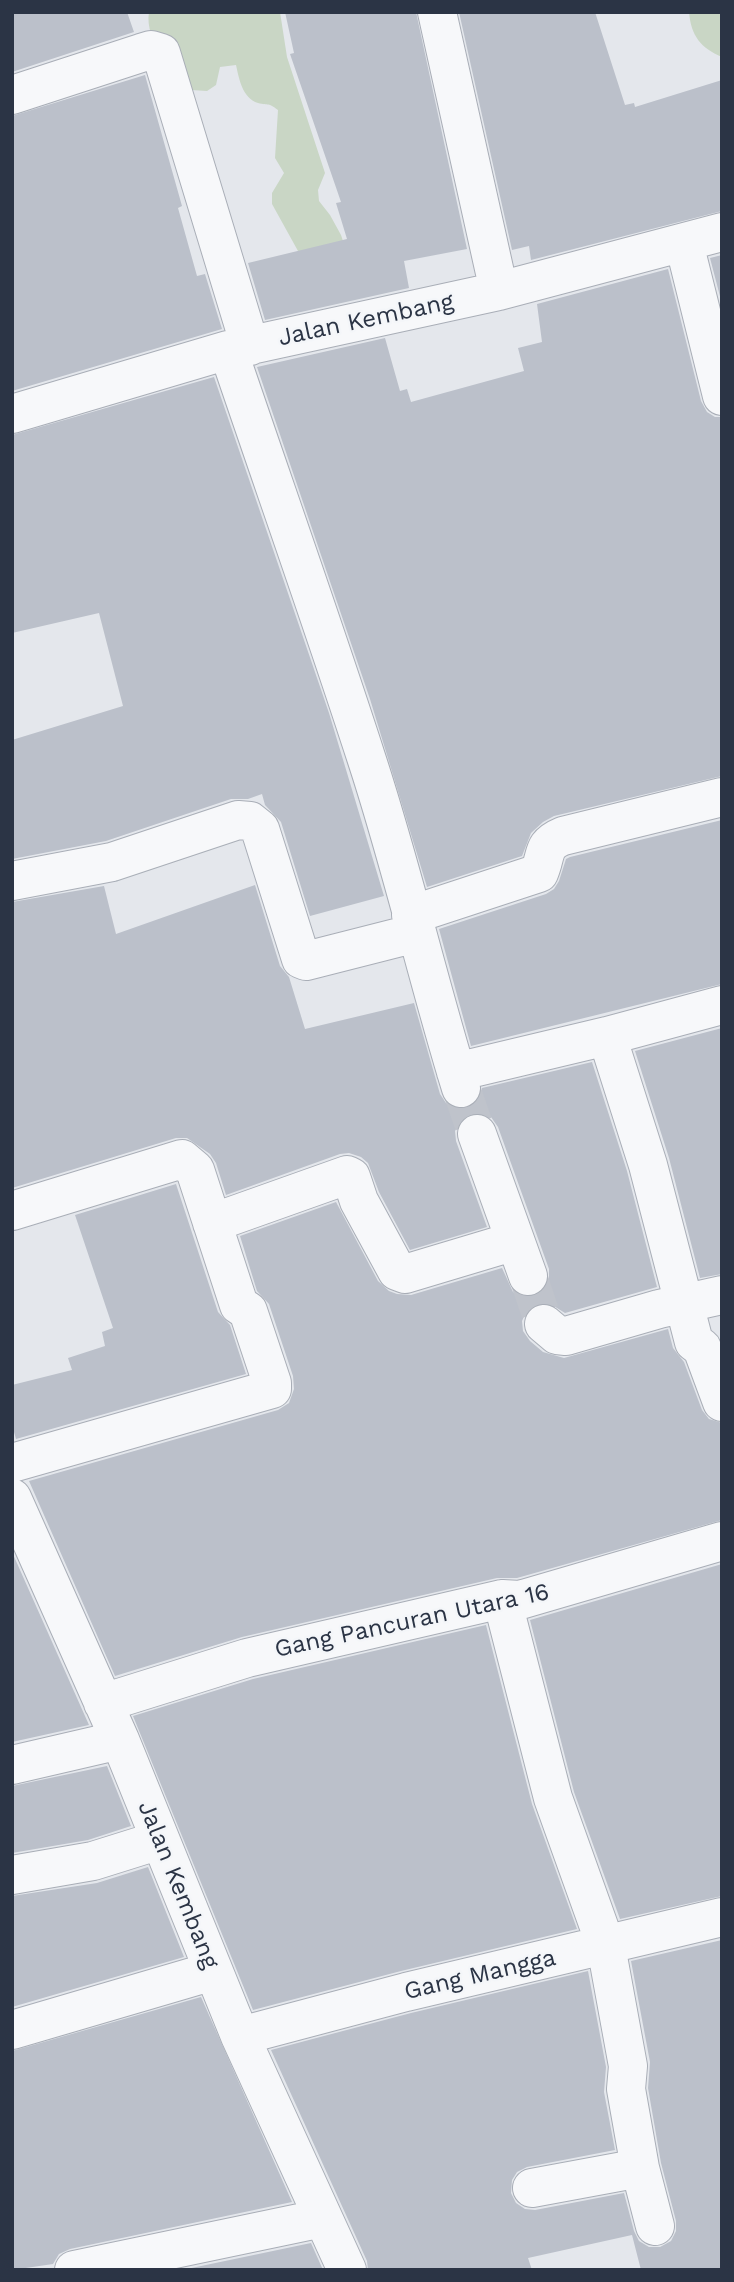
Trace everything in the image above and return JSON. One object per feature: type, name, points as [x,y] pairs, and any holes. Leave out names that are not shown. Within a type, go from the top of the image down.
[{"type":"street","points":[[438,12],[499,291]]},
{"type":"street","points":[[12,95],[151,50],[161,53],[239,348],[402,872],[414,924],[459,1080],[722,1005]]},
{"type":"street","name":"Jalan Kembang","points":[[12,414],[239,348],[499,291],[722,232]]},
{"type":"street","points":[[684,243],[722,396]]},
{"type":"street","points":[[12,881],[112,862],[238,820],[250,821],[260,830],[301,959],[306,961],[414,924],[539,873],[544,851],[554,840],[563,836],[722,797]]},
{"type":"street","points":[[607,1036],[648,1165],[694,1342],[702,1348],[722,1402]]},
{"type":"street","points":[[477,1134],[528,1276]]},
{"type":"street","points":[[12,1211],[182,1159],[195,1170],[239,1305],[248,1311],[272,1383],[272,1389],[12,1463]]},
{"type":"street","points":[[212,1223],[347,1175],[351,1177],[359,1201],[397,1271],[405,1274],[515,1241]]},
{"type":"street","points":[[544,1324],[557,1335],[566,1336],[659,1309],[722,1296]]},
{"type":"street","name":"Jalan Kembang","points":[[12,1498],[20,1537],[120,1740],[240,2036],[347,2270]]},
{"type":"street","name":"Gang Pancuran Utara 16","points":[[103,1703],[247,1658],[502,1599],[520,1600],[722,1541]]},
{"type":"street","points":[[502,1599],[552,1798],[606,1946],[628,2066],[626,2089],[640,2168],[655,2226]]},
{"type":"street","points":[[12,1765],[120,1740]]},
{"type":"street","points":[[12,1875],[93,1861],[159,1840]]},
{"type":"street","name":"Gang Mangga","points":[[240,2036],[406,1992],[722,1917]]},
{"type":"street","points":[[12,2030],[213,1971]]},
{"type":"street","points":[[532,2188],[640,2168]]},
{"type":"street","points":[[74,2270],[323,2218]]},
{"type":"green space","points":[[149,12],[280,12],[287,57],[325,173],[318,190],[319,201],[341,235],[347,253],[303,260],[272,204],[272,193],[284,173],[275,158],[278,110],[248,97],[242,87],[236,65],[220,67],[216,85],[207,91],[191,90],[156,44],[151,34]]},
{"type":"green space","points":[[689,12],[722,12],[722,57],[708,50],[698,40]]},
{"type":"building","points":[[12,12],[127,12],[134,32],[12,72]]},
{"type":"building","points":[[285,12],[416,12],[467,249],[404,261],[409,288],[265,320],[248,263],[347,239],[336,203],[341,202],[290,54],[294,53]]},
{"type":"building","points":[[459,12],[595,12],[625,105],[634,103],[635,107],[722,80],[722,211],[531,260],[529,246],[512,250]]},
{"type":"building","points":[[145,75],[182,206],[178,208],[197,276],[205,274],[222,329],[12,391],[12,116]]},
{"type":"building","points":[[722,255],[722,304],[710,258]]},
{"type":"building","points":[[668,269],[701,401],[707,412],[715,417],[722,417],[722,776],[554,816],[531,833],[522,856],[427,887],[370,699],[257,367],[385,338],[400,391],[407,389],[411,402],[524,371],[518,348],[542,342],[537,304]]},
{"type":"building","points":[[214,377],[329,713],[384,896],[310,916],[281,822],[265,805],[262,794],[248,799],[231,799],[106,841],[12,859],[12,740],[123,706],[99,613],[12,633],[12,435]]},
{"type":"building","points":[[722,820],[722,984],[471,1046],[439,929],[546,894],[554,889],[566,859],[570,857]]},
{"type":"building","points":[[255,885],[280,966],[289,977],[305,1029],[414,1003],[440,1094],[446,1103],[455,1109],[467,1109],[476,1103],[482,1094],[482,1088],[592,1062],[627,1171],[657,1287],[565,1313],[549,1303],[537,1303],[527,1310],[522,1321],[523,1331],[543,1352],[564,1358],[668,1329],[673,1348],[684,1362],[702,1410],[709,1419],[722,1423],[722,1520],[517,1578],[497,1578],[242,1637],[115,1676],[29,1481],[278,1410],[289,1403],[294,1389],[293,1376],[269,1304],[257,1291],[240,1236],[336,1202],[378,1281],[397,1294],[411,1295],[502,1268],[513,1292],[523,1297],[536,1296],[545,1290],[549,1281],[549,1269],[498,1127],[491,1117],[480,1112],[470,1113],[461,1119],[455,1131],[456,1141],[487,1227],[410,1250],[379,1192],[368,1163],[349,1153],[226,1195],[216,1163],[210,1154],[187,1138],[176,1138],[12,1188],[12,902],[104,886],[116,934]]},
{"type":"building","points":[[722,1028],[722,1274],[700,1278],[669,1158],[635,1051]]},
{"type":"building","points":[[176,1184],[218,1312],[230,1325],[246,1374],[16,1439],[12,1425],[12,1385],[72,1370],[68,1358],[105,1346],[102,1332],[113,1328],[75,1215]]},
{"type":"building","points":[[12,1552],[89,1725],[12,1742]]},
{"type":"building","points":[[722,1564],[722,1896],[620,1919],[574,1792],[530,1620]]},
{"type":"building","points":[[486,1625],[532,1804],[577,1929],[253,2010],[133,1716],[253,1679]]},
{"type":"building","points":[[107,1766],[131,1826],[88,1840],[12,1853],[12,1786]]},
{"type":"building","points":[[148,1867],[184,1957],[12,2007],[12,1896],[97,1883]]},
{"type":"building","points":[[722,1940],[722,2270],[641,2270],[632,2235],[528,2258],[532,2270],[368,2270],[367,2261],[271,2050],[588,1971],[606,2067],[604,2092],[615,2150],[527,2167],[517,2172],[512,2180],[511,2193],[516,2203],[525,2209],[535,2210],[624,2193],[639,2241],[649,2247],[660,2247],[671,2241],[676,2231],[676,2221],[661,2163],[648,2088],[650,2062],[631,1961]]},
{"type":"building","points":[[201,1997],[292,2202],[70,2249],[59,2254],[53,2264],[12,2270],[12,2051]]},
{"type":"building","points":[[311,2243],[323,2270],[182,2270]]},
{"type":"tunnel","points":[[461,1088],[477,1134]]},
{"type":"tunnel","points":[[528,1276],[544,1324]]}]
